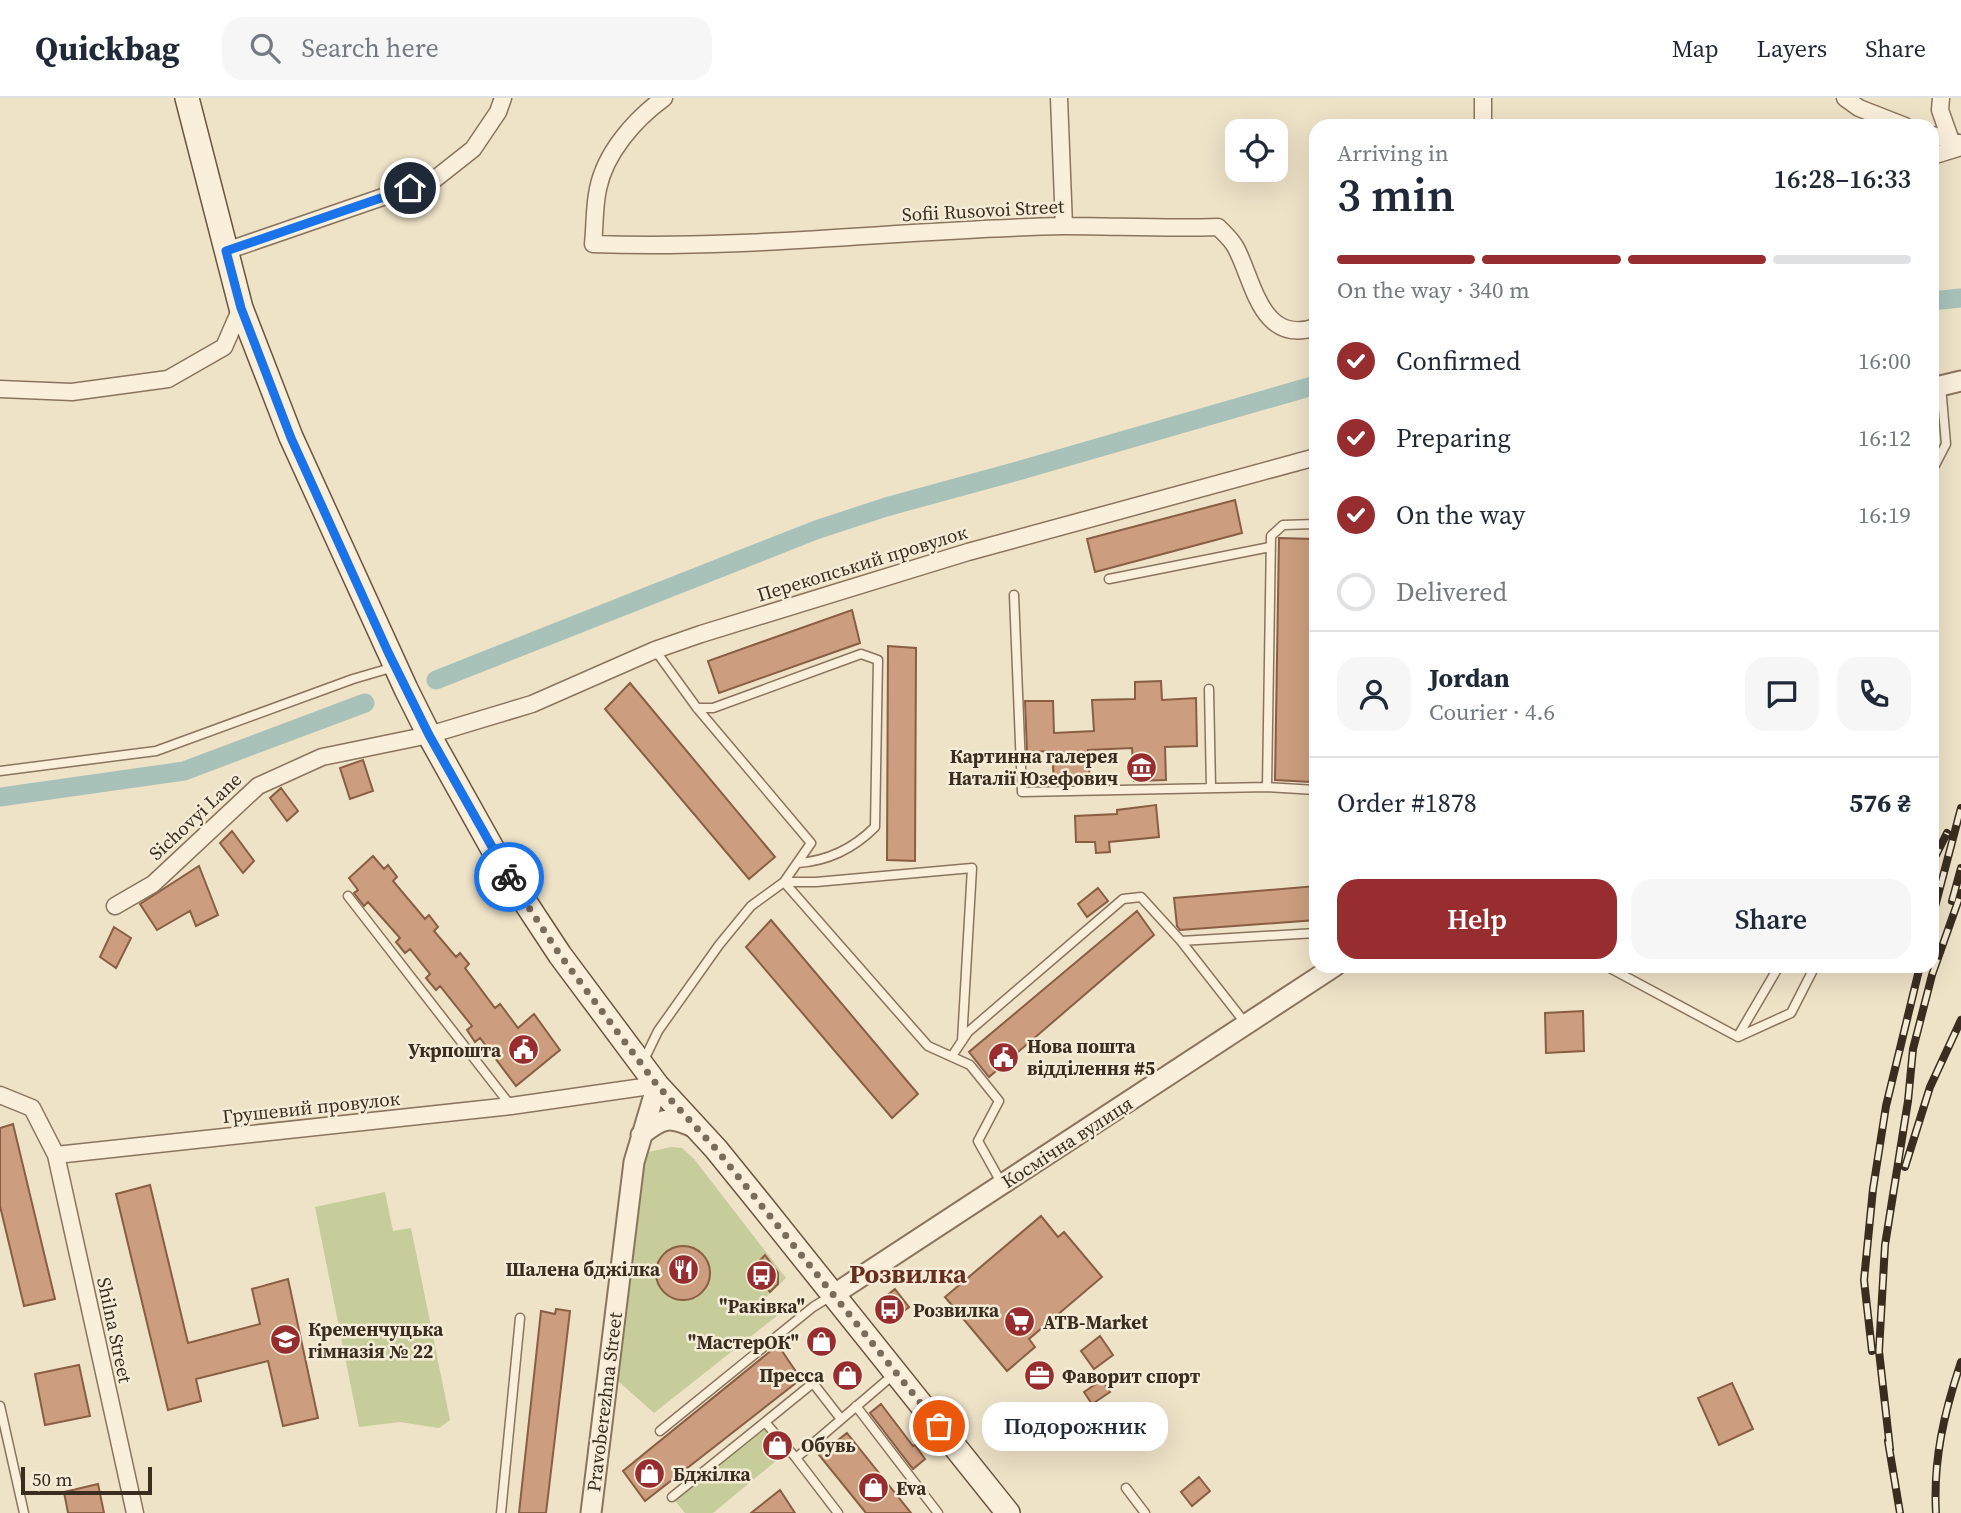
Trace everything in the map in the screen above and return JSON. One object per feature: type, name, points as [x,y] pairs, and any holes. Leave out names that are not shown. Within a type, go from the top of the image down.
[{"type":"main road","points":[[187,98],[241,308],[291,438],[429,735],[513,883],[560,955],[657,1085],[696,1128],[833,1295],[1008,1513]]},
{"type":"street","points":[[226,251],[435,179],[473,149],[498,112],[503,98]]},
{"type":"street","name":"Sofii Rusovoi Street","points":[[664,98],[646,111],[617,145],[598,188],[593,244],[650,246],[790,241],[1064,226],[1217,227],[1236,246],[1245,273],[1271,321],[1290,330],[1309,328]]},
{"type":"street","points":[[1059,98],[1064,226]]},
{"type":"street","points":[[1483,98],[1483,119]]},
{"type":"street","points":[[1845,98],[1859,108],[1887,119]]},
{"type":"street","points":[[1941,98],[1940,110],[1958,144]]},
{"type":"street","points":[[1939,137],[1958,144]]},
{"type":"street","points":[[1939,153],[1958,144]]},
{"type":"street","points":[[0,390],[72,392],[168,379],[224,348],[241,308]]},
{"type":"street","points":[[1939,386],[1961,381]]},
{"type":"street","name":"Перекопський провулок","points":[[429,735],[532,704],[655,650],[968,552],[1309,459]]},
{"type":"street","name":"Sichovyi Lane","points":[[115,906],[153,884],[258,786],[322,757],[429,735]]},
{"type":"street","name":"Космічна вулиця","points":[[833,1295],[1324,973]]},
{"type":"street","name":"Грушевий провулок","points":[[56,1155],[511,1106],[657,1085]]},
{"type":"street","name":"Pravoberezhna Street","points":[[591,1513],[634,1162],[657,1085]]},
{"type":"street","points":[[0,1095],[32,1108],[56,1155]]},
{"type":"street","points":[[641,1135],[657,1121],[676,1119],[696,1128]]},
{"type":"street","name":"Shilna Street","points":[[56,1155],[135,1513]]},
{"type":"lane","points":[[1939,400],[1946,444],[1939,458]]},
{"type":"lane","points":[[1267,787],[1270,547],[1272,536],[1283,525],[1309,524]]},
{"type":"lane","points":[[1109,579],[1270,547]]},
{"type":"lane","points":[[1014,595],[1022,792],[1267,787],[1309,790]]},
{"type":"lane","points":[[642,1065],[658,1031],[719,944],[751,906],[784,882],[811,843],[697,708],[655,650]]},
{"type":"lane","points":[[697,708],[713,708],[861,654],[878,660],[875,827],[864,838],[819,862],[798,863]]},
{"type":"lane","points":[[0,771],[156,751],[354,679],[392,659]]},
{"type":"lane","points":[[1209,689],[1212,788]]},
{"type":"lane","points":[[784,882],[816,883],[972,869],[962,1041]]},
{"type":"lane","points":[[784,882],[928,1046],[970,1065],[999,1101],[978,1141],[1002,1184]]},
{"type":"lane","points":[[348,896],[511,1106]]},
{"type":"lane","points":[[952,1056],[968,1032],[1123,899],[1141,897],[1181,941],[1246,1025]]},
{"type":"lane","points":[[1181,941],[1309,933]]},
{"type":"lane","points":[[1619,973],[1738,1037]]},
{"type":"lane","points":[[1738,1037],[1775,973]]},
{"type":"lane","points":[[1738,1037],[1791,1013],[1811,973]]},
{"type":"lane","points":[[660,1431],[813,1307],[833,1295]]},
{"type":"lane","points":[[501,1513],[520,1318]]},
{"type":"lane","points":[[796,1458],[896,1372]]},
{"type":"lane","points":[[672,1497],[813,1382],[841,1419]]},
{"type":"lane","points":[[0,1406],[24,1513]]},
{"type":"lane","points":[[856,1406],[938,1513]]},
{"type":"lane","points":[[765,1422],[838,1513]]},
{"type":"lane","points":[[1126,1488],[1145,1513]]},
{"type":"green space","points":[[671,1147],[682,1148],[694,1159],[786,1278],[764,1299],[778,1315],[654,1413],[617,1380],[643,1164],[649,1152]]},
{"type":"green space","points":[[385,1192],[393,1231],[411,1228],[450,1420],[439,1428],[400,1422],[359,1427],[315,1207]]},
{"type":"green space","points":[[765,1422],[789,1450],[713,1513],[685,1513],[672,1497]]},
{"type":"building","points":[[1235,500],[1242,533],[1095,572],[1087,539]]},
{"type":"building","points":[[1279,538],[1309,539],[1309,782],[1275,780]]},
{"type":"building","points":[[852,610],[860,643],[719,693],[708,661]]},
{"type":"building","points":[[888,646],[916,648],[915,861],[887,860]]},
{"type":"building","points":[[1161,681],[1162,700],[1196,698],[1197,746],[1165,747],[1166,780],[1134,781],[1132,748],[1088,750],[1090,781],[1054,783],[1052,751],[1027,752],[1025,701],[1053,701],[1054,733],[1094,731],[1092,700],[1135,699],[1135,682]]},
{"type":"building","points":[[630,683],[775,857],[749,879],[605,709]]},
{"type":"building","points":[[363,760],[373,791],[350,799],[340,768]]},
{"type":"building","points":[[281,788],[298,811],[287,821],[270,798]]},
{"type":"building","points":[[1156,805],[1159,837],[1109,842],[1110,852],[1096,853],[1095,842],[1076,842],[1075,816],[1117,814],[1117,810]]},
{"type":"building","points":[[232,831],[254,861],[243,873],[220,843]]},
{"type":"building","points":[[373,856],[384,869],[388,865],[397,877],[393,881],[425,919],[429,915],[438,927],[434,931],[456,957],[460,953],[469,964],[465,968],[495,1008],[500,1004],[518,1028],[534,1014],[560,1050],[516,1086],[480,1038],[475,1042],[467,1030],[472,1026],[440,986],[436,990],[426,978],[430,974],[410,949],[405,953],[396,942],[400,938],[368,902],[364,906],[354,893],[358,890],[349,878]]},
{"type":"building","points":[[199,866],[218,915],[196,926],[190,911],[157,930],[140,904]]},
{"type":"building","points":[[1309,887],[1309,921],[1180,930],[1177,926],[1174,898]]},
{"type":"building","points":[[1098,888],[1108,901],[1087,917],[1078,904]]},
{"type":"building","points":[[1137,911],[1154,935],[989,1077],[969,1052]]},
{"type":"building","points":[[771,920],[918,1094],[892,1118],[746,947]]},
{"type":"building","points":[[114,927],[131,938],[116,968],[100,957]]},
{"type":"building","points":[[1583,1011],[1584,1051],[1546,1053],[1545,1013]]},
{"type":"building","points":[[13,1124],[55,1299],[24,1306],[0,1206],[0,1128]]},
{"type":"building","points":[[150,1185],[188,1343],[260,1324],[252,1289],[288,1279],[318,1418],[283,1426],[268,1361],[196,1379],[201,1401],[168,1410],[116,1194]]},
{"type":"building","points":[[1041,1216],[1058,1237],[1064,1232],[1102,1277],[1029,1339],[1035,1347],[1007,1371],[945,1297]]},
{"type":"building","name":"Шалена бджілка","points":[[683,1246],[702,1254],[710,1273],[702,1292],[683,1300],[664,1292],[656,1273],[664,1254]]},
{"type":"building","points":[[765,1255],[778,1273],[778,1284],[770,1292],[752,1269]]},
{"type":"building","points":[[895,1289],[909,1307],[894,1319],[880,1301]]},
{"type":"building","points":[[556,1309],[570,1311],[546,1513],[519,1513],[541,1311],[555,1314]]},
{"type":"building","points":[[1100,1336],[1113,1355],[1094,1369],[1081,1351]]},
{"type":"building","points":[[778,1345],[801,1379],[645,1501],[623,1471]]},
{"type":"building","points":[[79,1365],[90,1416],[45,1425],[35,1374]]},
{"type":"building","name":"Пресса","points":[[848,1365],[856,1377],[846,1385],[837,1373]]},
{"type":"building","points":[[1102,1380],[1110,1392],[1092,1404],[1084,1392]]},
{"type":"building","points":[[1732,1383],[1753,1429],[1719,1445],[1698,1398]]},
{"type":"building","points":[[881,1404],[925,1459],[913,1469],[870,1413]]},
{"type":"building","points":[[847,1433],[911,1513],[866,1513],[819,1455]]},
{"type":"building","points":[[1199,1477],[1210,1491],[1192,1506],[1181,1492]]},
{"type":"building","points":[[98,1484],[104,1513],[68,1513],[64,1492]]},
{"type":"building","points":[[780,1490],[795,1513],[751,1513]]},
{"type":"waterway","points":[[1939,300],[1960,298]]},
{"type":"waterway","points":[[436,680],[816,530],[886,507],[1309,387]]},
{"type":"waterway","points":[[0,797],[184,771],[365,703]]},
{"type":"railway","points":[[1939,891],[1961,808]]},
{"type":"railway","points":[[1939,849],[1947,833]]},
{"type":"railway","points":[[1952,901],[1961,868]]},
{"type":"railway","points":[[1939,955],[1961,893]]},
{"type":"railway","points":[[1872,1351],[1864,1280],[1873,1189],[1886,1106],[1918,973]]},
{"type":"railway","points":[[1890,1449],[1879,1351],[1885,1245],[1908,1101],[1913,1049],[1933,973]]},
{"type":"railway","points":[[1905,1167],[1930,1087],[1961,1020]]},
{"type":"railway","points":[[1936,1513],[1936,1474],[1941,1437],[1961,1362]]},
{"type":"railway","points":[[1888,1441],[1900,1513]]},
{"type":"way so far","points":[[509,877],[560,955],[657,1085],[716,1149],[939,1426]]},
{"type":"place","name":"Картинна галерея Наталії Юзефович","points":[[1141,767]]},
{"type":"place","name":"Укрпошта","points":[[524,1050]]},
{"type":"place","name":"Нова пошта відділення #5","points":[[1004,1057]]},
{"type":"place","name":"Шалена бджілка","points":[[683,1269]]},
{"type":"place","name":"\"Раківка\"","points":[[762,1275]]},
{"type":"place","name":"Розвилка","points":[[890,1310]]},
{"type":"place","name":"ATB-Market","points":[[1020,1322]]},
{"type":"place","name":"Кременчуцька гімназія № 22","points":[[285,1340]]},
{"type":"place","name":"\"МастерОК\"","points":[[822,1342]]},
{"type":"place","name":"Пресса","points":[[847,1375]]},
{"type":"place","name":"Фаворит спорт","points":[[1039,1376]]},
{"type":"place","name":"Подорожник","points":[[939,1426]]},
{"type":"place","name":"Обувь","points":[[778,1445]]},
{"type":"place","name":"Бджілка","points":[[650,1474]]},
{"type":"place","name":"Eva","points":[[873,1488]]},
{"type":"district","name":"Розвилка","points":[[908,1274]]},
{"type":"route","points":[[410,188],[226,251],[241,308],[291,438],[388,652],[429,735],[509,877]]}]
